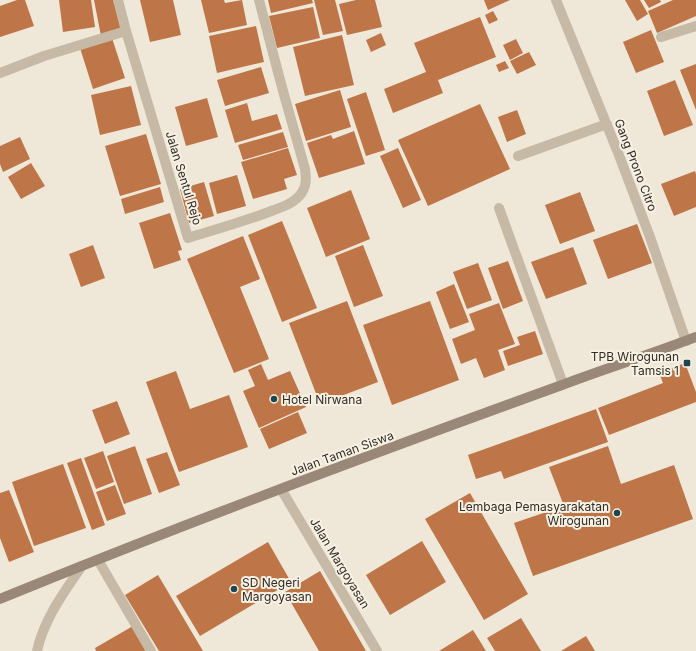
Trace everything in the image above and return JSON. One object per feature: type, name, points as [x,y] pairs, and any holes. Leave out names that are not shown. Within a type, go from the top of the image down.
[{"type":"main road","name":"Jalan Taman Siswa","points":[[0,599],[281,489],[563,384],[696,337]]},
{"type":"street","name":"Jalan Sentul Rejo","points":[[118,0],[188,238],[263,214],[295,201],[305,187],[307,178],[305,169],[259,0]]},
{"type":"street","name":"Gang Prono Citro","points":[[556,0],[607,124],[650,237],[686,341]]},
{"type":"street","points":[[661,37],[696,26]]},
{"type":"street","points":[[0,72],[44,56],[126,31]]},
{"type":"street","points":[[518,156],[607,124]]},
{"type":"street","points":[[499,208],[563,384]]},
{"type":"street","name":"Jalan Margoyasan","points":[[281,489],[377,651]]},
{"type":"street","points":[[98,560],[152,651]]},
{"type":"street","points":[[37,651],[45,626],[54,607],[82,566]]},
{"type":"building","points":[[17,0],[25,0],[34,26],[0,37],[0,6]]},
{"type":"building","points":[[59,0],[91,0],[95,27],[63,32]]},
{"type":"building","points":[[94,0],[116,0],[122,31],[101,36]]},
{"type":"building","points":[[140,0],[173,0],[181,35],[150,42]]},
{"type":"building","points":[[201,0],[224,0],[225,3],[242,0],[247,25],[209,33]]},
{"type":"building","points":[[268,0],[312,0],[313,3],[271,13]]},
{"type":"building","points":[[314,0],[335,0],[343,31],[323,35]]},
{"type":"building","points":[[356,0],[375,0],[382,27],[347,35],[339,4]]},
{"type":"building","points":[[484,0],[510,0],[488,10]]},
{"type":"building","points":[[625,0],[640,0],[648,14],[637,21]]},
{"type":"building","points":[[644,0],[660,0],[661,2],[649,8]]},
{"type":"building","points":[[673,0],[696,0],[696,16],[657,33],[648,11]]},
{"type":"building","points":[[313,7],[320,38],[277,48],[269,16]]},
{"type":"building","points":[[493,11],[498,20],[489,24],[485,15]]},
{"type":"building","points":[[480,17],[496,57],[438,80],[443,93],[393,113],[384,89],[426,72],[414,43]]},
{"type":"building","points":[[256,26],[264,62],[217,73],[209,36]]},
{"type":"building","points":[[651,30],[664,62],[636,73],[623,42]]},
{"type":"building","points":[[381,33],[386,45],[371,52],[366,40]]},
{"type":"building","points":[[342,35],[354,85],[305,96],[293,47]]},
{"type":"building","points":[[112,38],[125,78],[93,89],[80,48]]},
{"type":"building","points":[[516,39],[523,53],[510,60],[503,45]]},
{"type":"building","points":[[529,52],[536,65],[517,74],[510,61]]},
{"type":"building","points":[[505,61],[509,68],[499,72],[496,65]]},
{"type":"building","points":[[696,64],[696,110],[680,70]]},
{"type":"building","points":[[261,67],[269,93],[225,106],[217,80]]},
{"type":"building","points":[[675,80],[693,125],[664,136],[647,91]]},
{"type":"building","points":[[131,86],[141,125],[100,135],[91,95]]},
{"type":"building","points":[[340,90],[351,127],[306,141],[295,104]]},
{"type":"building","points":[[366,92],[385,150],[366,156],[347,99]]},
{"type":"building","points":[[207,98],[218,137],[186,146],[175,107]]},
{"type":"building","points":[[247,103],[252,121],[277,114],[282,129],[235,143],[225,110]]},
{"type":"building","points":[[480,104],[510,169],[428,206],[398,140]]},
{"type":"building","points":[[517,110],[526,134],[507,142],[498,117]]},
{"type":"building","points":[[354,131],[365,164],[319,178],[307,143],[331,135],[333,139]]},
{"type":"building","points":[[283,132],[288,147],[243,160],[238,145]]},
{"type":"building","points":[[146,134],[161,184],[120,196],[105,146]]},
{"type":"building","points":[[20,137],[30,159],[3,172],[0,164],[0,146]]},
{"type":"building","points":[[288,148],[297,175],[284,179],[287,189],[253,199],[241,162]]},
{"type":"building","points":[[398,148],[421,200],[403,208],[380,156]]},
{"type":"building","points":[[31,163],[45,186],[21,199],[8,177]]},
{"type":"building","points":[[695,171],[696,207],[674,216],[661,184]]},
{"type":"building","points":[[237,175],[246,206],[217,214],[209,183]]},
{"type":"building","points":[[204,182],[214,216],[189,223],[180,189]]},
{"type":"building","points":[[160,187],[164,202],[125,214],[121,199]]},
{"type":"building","points":[[351,190],[370,239],[326,257],[307,208]]},
{"type":"building","points":[[580,192],[595,231],[560,244],[545,205]]},
{"type":"building","points":[[170,213],[182,250],[178,251],[181,260],[154,269],[139,223]]},
{"type":"building","points":[[282,221],[317,308],[282,322],[248,235]]},
{"type":"building","points":[[637,224],[652,263],[608,279],[593,240]]},
{"type":"building","points":[[243,236],[260,279],[240,287],[269,359],[234,373],[187,259]]},
{"type":"building","points":[[93,245],[105,278],[81,287],[69,254]]},
{"type":"building","points":[[363,245],[383,296],[354,307],[335,256]]},
{"type":"building","points":[[573,247],[587,284],[546,299],[531,262]]},
{"type":"building","points":[[508,261],[523,301],[503,309],[488,268]]},
{"type":"building","points":[[478,263],[492,300],[467,309],[453,272]]},
{"type":"building","points":[[454,284],[469,322],[450,329],[436,292]]},
{"type":"building","points":[[347,301],[378,382],[320,404],[289,323]]},
{"type":"building","points":[[430,301],[459,380],[392,405],[363,325]]},
{"type":"building","points":[[499,303],[515,344],[498,350],[505,370],[484,378],[476,358],[461,364],[452,339],[475,330],[469,314]]},
{"type":"building","points":[[535,331],[543,354],[508,366],[503,351],[520,345],[517,337]]},
{"type":"building","points":[[685,363],[696,392],[696,402],[609,435],[598,408],[663,383],[659,373]]},
{"type":"building","name":"Hotel Nirwana","points":[[261,364],[268,380],[290,371],[306,407],[259,428],[243,391],[255,386],[248,370]]},
{"type":"building","points":[[176,371],[190,409],[229,395],[248,447],[179,472],[146,382]]},
{"type":"building","points":[[117,401],[130,434],[105,444],[92,410]]},
{"type":"building","points":[[596,409],[608,442],[504,479],[501,471],[476,479],[468,455]]},
{"type":"building","points":[[298,412],[307,433],[269,449],[260,429]]},
{"type":"building","points":[[135,446],[152,494],[124,504],[107,456]]},
{"type":"building","name":"Lembaga Pemasyarakatan Wirogunan","points":[[608,446],[621,484],[674,465],[693,519],[533,576],[514,523],[564,506],[549,467]]},
{"type":"building","points":[[103,451],[114,482],[96,489],[84,458]]},
{"type":"building","points":[[167,452],[180,485],[159,493],[146,459]]},
{"type":"building","points":[[81,458],[105,525],[92,530],[67,463]]},
{"type":"building","points":[[63,464],[86,528],[34,546],[12,482]]},
{"type":"building","points":[[115,485],[126,514],[107,521],[96,492]]},
{"type":"building","points":[[9,490],[34,552],[9,562],[0,538],[0,493]]},
{"type":"building","points":[[470,493],[528,594],[484,620],[425,519]]},
{"type":"building","points":[[422,541],[446,582],[390,615],[366,575]]},
{"type":"building","name":"SD Negeri Margoyasan","points":[[268,542],[291,582],[200,636],[176,596]]},
{"type":"building","points":[[320,571],[366,651],[319,651],[285,592]]},
{"type":"building","points":[[158,575],[203,651],[159,651],[125,595]]},
{"type":"building","points":[[521,618],[541,651],[495,651],[487,638]]},
{"type":"building","points":[[133,626],[148,651],[96,651],[95,648]]},
{"type":"building","points":[[473,630],[486,651],[439,651]]},
{"type":"building","points":[[586,636],[595,651],[561,651]]},
{"type":"place","name":"TPB Wirogunan Tamsis 1","points":[[687,363]]},
{"type":"place","name":"Hotel Nirwana","points":[[274,399]]},
{"type":"place","name":"Lembaga Pemasyarakatan Wirogunan","points":[[617,513]]},
{"type":"place","name":"SD Negeri Margoyasan","points":[[234,589]]}]
